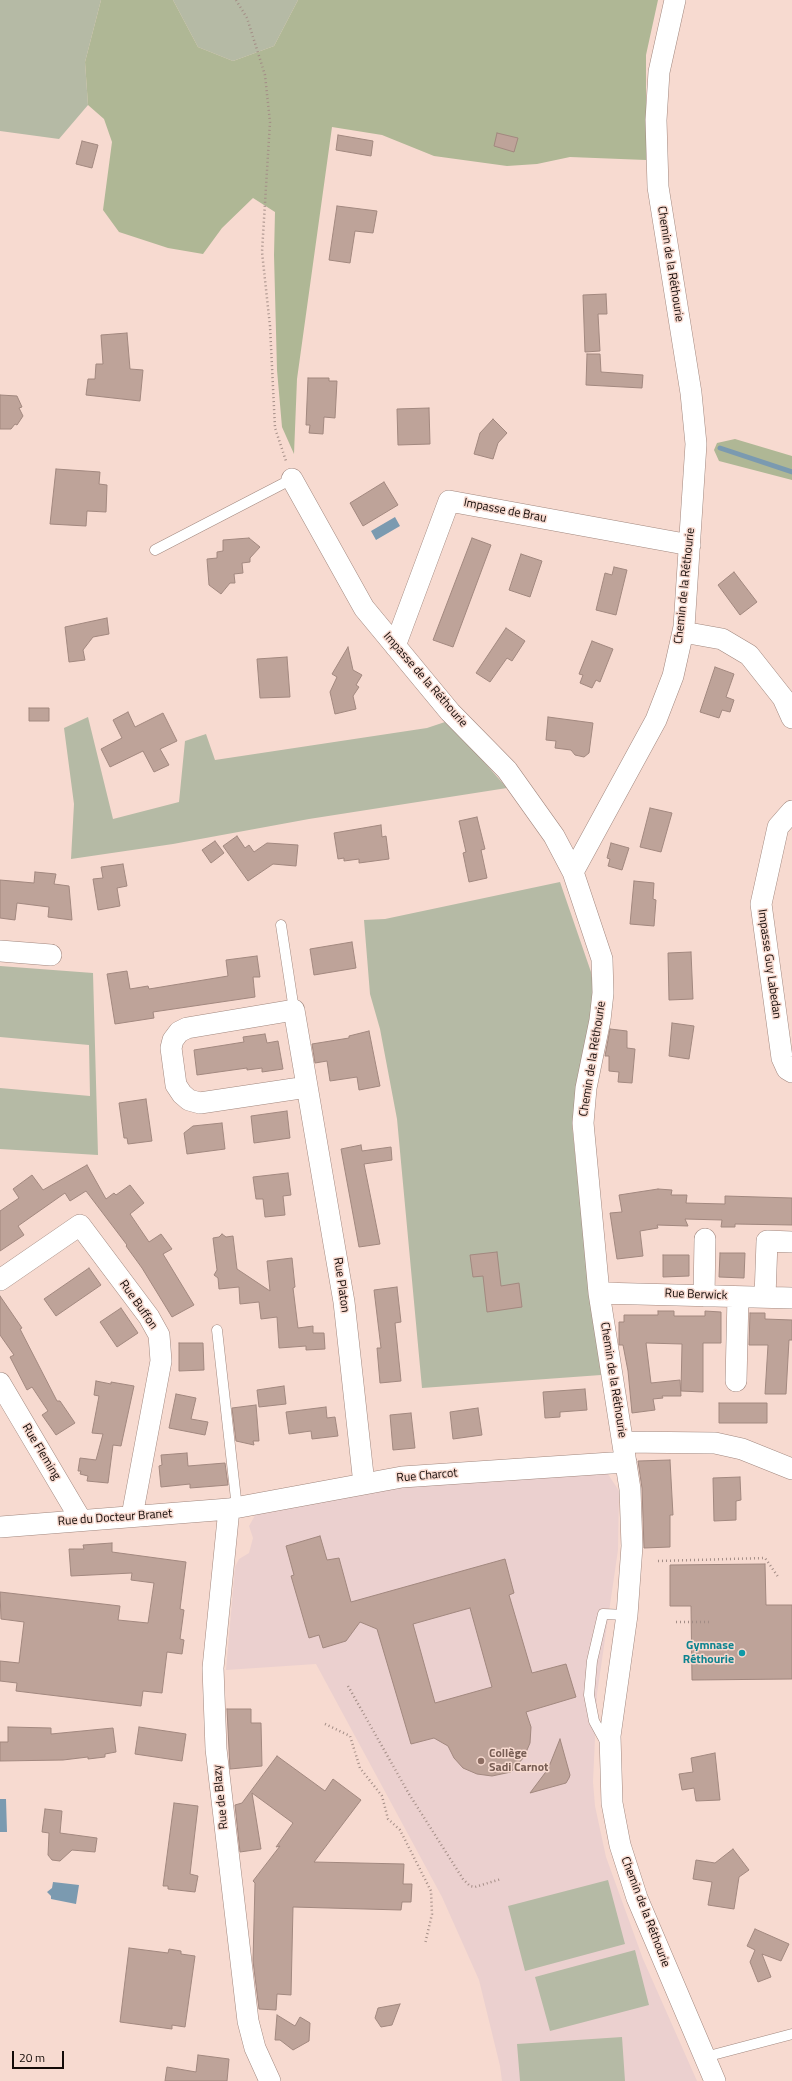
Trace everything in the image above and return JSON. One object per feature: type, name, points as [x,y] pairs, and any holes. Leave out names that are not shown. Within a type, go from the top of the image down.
[{"type":"street","name":"Chemin de la Réthourie","points":[[675,0],[659,72],[656,120],[658,187],[691,393],[696,444],[683,632],[673,676],[656,720],[573,872],[602,959],[603,993],[600,1020],[586,1088],[583,1123],[600,1293],[630,1489],[632,1546],[627,1615],[614,1704],[610,1751],[612,1803],[624,1859],[637,1898],[715,2081]]},
{"type":"street","name":"Impasse de la Réthourie","points":[[292,478],[364,608],[450,712],[507,770],[554,836],[573,872]]},
{"type":"street","name":"Impasse de Brau","points":[[395,646],[449,501],[690,545]]},
{"type":"street","points":[[683,632],[722,639],[750,655],[783,698],[792,718]]},
{"type":"street","name":"Impasse Guy Labedan","points":[[792,811],[778,826],[761,904],[782,1058],[787,1069],[792,1072]]},
{"type":"street","points":[[0,951],[51,955]]},
{"type":"street","points":[[294,1010],[188,1028],[179,1032],[173,1040],[171,1048],[176,1085],[186,1097],[200,1103],[307,1087]]},
{"type":"street","name":"Rue Platon","points":[[294,1010],[344,1302],[364,1484]]},
{"type":"street","name":"Rue Buffon","points":[[0,1280],[80,1225],[152,1323],[159,1335],[161,1361],[132,1516]]},
{"type":"street","points":[[704,1296],[705,1239]]},
{"type":"street","points":[[765,1297],[767,1241],[792,1242]]},
{"type":"street","name":"Rue Berwick","points":[[600,1293],[792,1298]]},
{"type":"street","points":[[736,1381],[738,1297]]},
{"type":"street","name":"Rue Fleming","points":[[0,1383],[81,1520]]},
{"type":"street","name":"Rue Charcot","points":[[233,1509],[402,1477],[715,1443],[742,1449],[792,1469]]},
{"type":"street","name":"Rue du Docteur Branet","points":[[0,1527],[233,1509]]},
{"type":"street","name":"Rue de Blazy","points":[[233,1509],[213,1668],[216,1749],[248,2021],[255,2048],[270,2081]]},
{"type":"lane","points":[[155,550],[292,478]]},
{"type":"lane","points":[[281,925],[294,1010]]},
{"type":"lane","points":[[217,1330],[233,1509]]},
{"type":"lane","points":[[610,1751],[594,1721],[589,1695],[592,1661],[603,1614],[627,1615]]},
{"type":"lane","points":[[705,2057],[792,2034]]},
{"type":"path","points":[[236,0],[247,18],[265,75],[270,122],[262,252],[270,326],[275,428],[292,478]]},
{"type":"path","points":[[658,1561],[765,1558],[779,1578]]},
{"type":"path","points":[[676,1622],[710,1622]]},
{"type":"path","points":[[348,1686],[409,1794],[463,1879],[470,1886],[475,1887],[501,1879]]},
{"type":"path","points":[[325,1724],[350,1736],[360,1768],[382,1796],[388,1819],[400,1830],[431,1891],[432,1914],[425,1944]]},
{"type":"shaded area","name":"Collège Sadi Carnot","points":[[598,1471],[608,1474],[619,1491],[618,1550],[597,1694],[593,1782],[595,1806],[606,1857],[643,1959],[697,2081],[502,2081],[500,2066],[479,1980],[442,1897],[316,1664],[226,1670],[235,1567],[239,1559],[249,1553],[253,1538],[249,1526],[257,1512],[405,1487]]},
{"type":"green space","points":[[0,0],[101,0],[85,62],[88,105],[59,139],[0,131]]},
{"type":"green space","points":[[101,0],[173,0],[198,47],[233,61],[274,46],[298,0],[658,0],[646,55],[646,160],[570,157],[537,164],[507,166],[434,156],[382,135],[332,127],[297,379],[294,454],[282,427],[277,370],[274,255],[275,212],[253,198],[222,228],[203,254],[168,248],[119,232],[103,210],[112,142],[104,119],[88,105],[85,62]]},
{"type":"green space","points":[[173,0],[298,0],[274,46],[233,61],[198,47]]},
{"type":"green space","points":[[735,439],[792,456],[792,480],[719,461],[714,450],[717,443]]},
{"type":"green space","points":[[88,717],[113,819],[179,802],[185,741],[206,734],[215,760],[427,728],[448,721],[507,788],[309,819],[173,844],[71,859],[74,804],[64,728]]},
{"type":"green space","points":[[560,882],[591,972],[594,990],[592,1017],[578,1077],[572,1124],[587,1271],[601,1375],[422,1388],[397,1119],[380,1029],[370,994],[364,920],[385,919]]},
{"type":"green space","points":[[0,966],[93,973],[98,1155],[0,1149],[0,1088],[90,1096],[89,1045],[0,1037]]},
{"type":"green space","points":[[608,1880],[625,1944],[525,1971],[508,1906]]},
{"type":"green space","points":[[635,1950],[649,2005],[550,2031],[535,1977]]},
{"type":"green space","points":[[622,2037],[625,2081],[520,2081],[517,2044]]},
{"type":"water","points":[[395,517],[400,526],[376,540],[371,531]]},
{"type":"water","points":[[0,1799],[6,1799],[7,1832],[0,1832]]},
{"type":"water","points":[[53,1882],[79,1885],[76,1904],[51,1899],[51,1896],[47,1892],[52,1888]]},
{"type":"building","points":[[497,133],[518,138],[514,152],[494,146]]},
{"type":"building","points":[[338,135],[373,141],[371,156],[336,150]]},
{"type":"building","points":[[82,141],[98,145],[92,168],[76,164]]},
{"type":"building","points":[[337,206],[377,211],[373,233],[355,231],[350,263],[329,260]]},
{"type":"building","points":[[606,294],[607,314],[598,314],[600,351],[585,352],[583,295]]},
{"type":"building","points":[[127,333],[130,369],[143,370],[140,401],[86,395],[88,379],[95,379],[96,364],[103,364],[101,335]]},
{"type":"building","points":[[587,354],[600,354],[601,372],[643,375],[642,388],[586,385]]},
{"type":"building","points":[[308,378],[329,378],[329,381],[337,381],[335,418],[324,417],[323,434],[309,433],[310,425],[306,425]]},
{"type":"building","points":[[0,395],[17,396],[22,407],[19,408],[23,416],[17,425],[15,424],[11,429],[0,429]]},
{"type":"building","points":[[429,408],[430,444],[398,445],[397,409]]},
{"type":"building","points":[[493,419],[507,433],[498,443],[493,459],[474,454],[480,433]]},
{"type":"building","points":[[56,469],[100,472],[99,484],[107,485],[106,512],[87,511],[86,526],[50,524]]},
{"type":"building","points":[[384,482],[398,505],[363,526],[350,503]]},
{"type":"building","points":[[249,538],[260,547],[250,558],[250,562],[242,563],[243,573],[234,574],[235,583],[230,583],[221,594],[209,585],[207,559],[217,558],[217,552],[223,551],[223,540]]},
{"type":"building","points":[[472,538],[491,545],[453,647],[433,640]]},
{"type":"building","points":[[521,554],[542,561],[530,597],[509,590]]},
{"type":"building","points":[[614,567],[627,570],[616,615],[596,610],[605,573],[612,575]]},
{"type":"building","points":[[734,572],[757,602],[740,615],[718,585]]},
{"type":"building","points":[[107,618],[109,634],[93,637],[83,650],[85,660],[69,662],[65,627]]},
{"type":"building","points":[[506,628],[525,641],[512,661],[507,658],[490,682],[476,673]]},
{"type":"building","points":[[592,641],[613,649],[600,682],[596,680],[592,688],[580,683],[583,675],[579,674]]},
{"type":"building","points":[[348,647],[353,670],[362,675],[356,685],[359,687],[353,696],[356,709],[335,714],[330,692],[337,677],[332,674]]},
{"type":"building","points":[[287,657],[290,697],[260,698],[257,659]]},
{"type":"building","points":[[715,667],[734,674],[726,697],[734,700],[730,712],[722,710],[719,718],[700,712]]},
{"type":"building","points":[[29,708],[49,708],[49,721],[29,721]]},
{"type":"building","points":[[128,712],[135,727],[163,713],[177,741],[160,749],[169,765],[154,772],[143,751],[110,767],[101,749],[122,738],[113,720]]},
{"type":"building","points":[[548,717],[593,723],[589,753],[584,757],[575,755],[571,750],[555,748],[556,741],[546,740]]},
{"type":"building","points":[[650,808],[672,813],[661,852],[640,847]]},
{"type":"building","points":[[477,817],[485,849],[481,850],[487,878],[469,882],[463,853],[466,852],[459,821]]},
{"type":"building","points":[[381,825],[382,837],[386,836],[389,859],[359,863],[359,859],[344,861],[344,858],[338,859],[334,833]]},
{"type":"building","points":[[237,836],[245,848],[249,845],[254,852],[267,843],[298,845],[296,866],[273,864],[248,881],[223,846]]},
{"type":"building","points":[[215,841],[224,853],[211,863],[202,850]]},
{"type":"building","points":[[611,843],[629,848],[622,870],[608,866],[610,859],[607,858]]},
{"type":"building","points":[[123,864],[127,886],[117,888],[120,906],[98,910],[93,879],[103,878],[101,867]]},
{"type":"building","points":[[35,872],[56,874],[54,884],[69,886],[72,920],[48,917],[49,907],[17,903],[15,920],[0,918],[0,880],[34,883]]},
{"type":"building","points":[[634,881],[654,883],[653,899],[656,900],[654,926],[630,924]]},
{"type":"building","points":[[352,942],[356,968],[314,975],[310,949]]},
{"type":"building","points":[[691,952],[693,999],[669,1000],[668,953]]},
{"type":"building","points":[[257,956],[260,977],[253,977],[255,997],[153,1012],[154,1018],[115,1024],[107,974],[127,971],[130,989],[148,986],[149,989],[228,976],[226,960]]},
{"type":"building","points":[[672,1023],[694,1026],[689,1059],[669,1056]]},
{"type":"building","points":[[610,1029],[627,1031],[627,1048],[635,1049],[632,1083],[618,1082],[619,1072],[609,1071],[609,1056],[605,1056]]},
{"type":"building","points":[[369,1031],[380,1086],[359,1090],[357,1077],[330,1081],[327,1061],[315,1063],[312,1044],[349,1038],[349,1036]]},
{"type":"building","points":[[265,1034],[267,1043],[278,1041],[283,1069],[262,1072],[262,1068],[247,1070],[247,1068],[197,1075],[194,1050],[244,1042],[243,1037]]},
{"type":"building","points":[[146,1099],[152,1141],[128,1144],[127,1138],[124,1138],[119,1103]]},
{"type":"building","points":[[287,1111],[290,1138],[254,1143],[251,1116]]},
{"type":"building","points":[[222,1123],[225,1149],[187,1154],[184,1133],[193,1126]]},
{"type":"building","points":[[361,1145],[362,1151],[391,1147],[392,1160],[364,1164],[380,1244],[359,1247],[341,1149]]},
{"type":"building","points":[[87,1165],[106,1199],[114,1193],[116,1195],[130,1185],[144,1203],[130,1214],[149,1242],[161,1234],[172,1249],[163,1254],[194,1305],[172,1317],[142,1268],[126,1246],[127,1245],[86,1191],[70,1201],[65,1193],[18,1226],[24,1235],[0,1251],[0,1211],[19,1198],[13,1189],[32,1175],[43,1190]]},
{"type":"building","points":[[288,1173],[291,1195],[283,1196],[285,1215],[265,1217],[263,1199],[256,1199],[253,1177]]},
{"type":"building","points":[[658,1189],[672,1190],[671,1195],[687,1195],[686,1203],[725,1204],[725,1196],[792,1198],[792,1225],[735,1224],[735,1227],[721,1227],[722,1220],[685,1219],[688,1226],[657,1225],[658,1228],[640,1231],[643,1256],[617,1259],[610,1213],[622,1212],[619,1195]]},
{"type":"building","points":[[222,1234],[226,1237],[233,1236],[237,1269],[270,1291],[267,1261],[292,1258],[295,1287],[293,1288],[298,1328],[313,1326],[313,1333],[324,1333],[325,1349],[306,1350],[306,1346],[279,1348],[277,1317],[261,1319],[259,1302],[240,1304],[239,1287],[219,1289],[218,1278],[214,1275],[217,1270],[213,1238],[219,1237]]},
{"type":"building","points":[[497,1252],[501,1286],[519,1283],[522,1307],[487,1312],[483,1276],[473,1277],[470,1255]]},
{"type":"building","points":[[720,1253],[745,1253],[744,1278],[719,1277]]},
{"type":"building","points":[[663,1255],[689,1255],[689,1276],[663,1277]]},
{"type":"building","points":[[89,1268],[101,1285],[56,1316],[44,1299]]},
{"type":"building","points":[[397,1287],[401,1322],[395,1323],[401,1381],[380,1383],[377,1348],[381,1348],[374,1290]]},
{"type":"building","points":[[0,1296],[22,1328],[20,1329],[57,1401],[60,1401],[75,1423],[56,1435],[42,1415],[48,1411],[32,1387],[27,1390],[10,1357],[14,1355],[0,1335]]},
{"type":"building","points":[[121,1308],[138,1333],[117,1347],[100,1322]]},
{"type":"building","points":[[658,1311],[674,1311],[674,1316],[705,1316],[705,1311],[721,1312],[721,1343],[703,1343],[703,1392],[681,1391],[682,1344],[646,1343],[651,1383],[680,1380],[681,1396],[662,1396],[663,1398],[653,1399],[655,1410],[632,1413],[628,1371],[623,1345],[619,1345],[619,1322],[624,1322],[624,1315],[658,1315]]},
{"type":"building","points":[[750,1313],[765,1313],[765,1319],[792,1320],[792,1340],[789,1340],[786,1394],[765,1394],[768,1345],[749,1345]]},
{"type":"building","points":[[179,1343],[203,1343],[204,1370],[179,1371]]},
{"type":"building","points":[[96,1381],[134,1386],[121,1446],[113,1445],[108,1483],[87,1481],[88,1476],[80,1474],[81,1471],[78,1471],[80,1458],[96,1460],[103,1434],[92,1433],[99,1396],[94,1395]]},
{"type":"building","points":[[284,1386],[286,1404],[259,1407],[257,1390]]},
{"type":"building","points":[[585,1389],[587,1410],[560,1412],[560,1417],[545,1418],[543,1392]]},
{"type":"building","points":[[176,1394],[196,1398],[191,1419],[208,1422],[205,1435],[169,1428]]},
{"type":"building","points":[[719,1403],[767,1403],[767,1423],[719,1423]]},
{"type":"building","points":[[256,1405],[259,1441],[253,1441],[254,1445],[236,1441],[232,1408]]},
{"type":"building","points":[[326,1407],[327,1418],[335,1417],[338,1436],[312,1439],[311,1431],[289,1434],[286,1412]]},
{"type":"building","points":[[478,1408],[482,1435],[453,1439],[450,1412]]},
{"type":"building","points":[[411,1413],[415,1448],[393,1450],[390,1415]]},
{"type":"building","points":[[187,1453],[188,1466],[225,1463],[228,1485],[190,1488],[190,1484],[161,1487],[159,1466],[162,1465],[161,1455]]},
{"type":"building","points":[[670,1460],[673,1515],[670,1515],[670,1547],[644,1548],[642,1488],[638,1461]]},
{"type":"building","points":[[740,1477],[741,1500],[736,1501],[736,1520],[714,1521],[713,1478]]},
{"type":"building","points":[[320,1536],[327,1560],[339,1558],[351,1602],[505,1559],[514,1593],[509,1595],[532,1673],[566,1664],[576,1697],[526,1712],[531,1727],[530,1743],[524,1757],[511,1772],[492,1776],[477,1774],[463,1768],[454,1758],[448,1746],[434,1738],[411,1744],[377,1629],[360,1622],[346,1641],[323,1648],[319,1635],[309,1638],[291,1576],[294,1575],[286,1546]],"holes":[[[470,1608],[492,1687],[435,1703],[413,1624]]]},
{"type":"building","points":[[112,1543],[112,1552],[186,1562],[180,1609],[184,1610],[180,1639],[184,1640],[182,1654],[167,1652],[162,1693],[143,1691],[141,1706],[16,1691],[17,1683],[0,1681],[0,1661],[19,1663],[24,1622],[1,1619],[0,1592],[120,1606],[118,1620],[148,1623],[154,1583],[131,1580],[132,1573],[71,1576],[69,1549],[84,1549],[83,1545]]},
{"type":"building","name":"Gymnase Réthourie","points":[[765,1564],[766,1605],[792,1605],[792,1679],[692,1680],[691,1606],[670,1606],[670,1565]]},
{"type":"building","points":[[227,1709],[251,1709],[251,1723],[261,1723],[262,1766],[230,1769]]},
{"type":"building","points":[[8,1727],[51,1728],[51,1734],[113,1728],[116,1752],[105,1754],[105,1757],[88,1759],[88,1757],[63,1760],[0,1761],[0,1742],[8,1742]]},
{"type":"building","points":[[139,1727],[186,1734],[182,1761],[135,1754]]},
{"type":"building","points":[[560,1739],[570,1775],[569,1778],[566,1783],[530,1793],[548,1769]]},
{"type":"building","points":[[715,1753],[720,1800],[696,1801],[694,1788],[682,1790],[679,1774],[693,1772],[691,1758]]},
{"type":"building","points":[[277,1756],[325,1791],[333,1779],[361,1800],[314,1862],[404,1864],[403,1884],[412,1884],[411,1902],[402,1902],[401,1910],[293,1907],[291,1995],[277,1994],[276,2010],[259,2009],[253,1961],[255,1883],[253,1881],[280,1846],[276,1847],[293,1823],[252,1793],[261,1849],[240,1852],[235,1805],[242,1803]]},
{"type":"building","points":[[174,1803],[198,1806],[190,1874],[198,1876],[195,1892],[168,1889],[168,1886],[163,1886]]},
{"type":"building","points":[[45,1809],[62,1811],[60,1833],[97,1838],[95,1852],[72,1850],[60,1861],[52,1860],[48,1855],[49,1833],[42,1832]]},
{"type":"building","points":[[733,1849],[749,1870],[739,1877],[734,1909],[708,1905],[712,1882],[693,1879],[696,1860],[715,1863]]},
{"type":"building","points":[[755,1929],[789,1944],[781,1961],[762,1954],[771,1977],[758,1982],[750,1962],[755,1950],[747,1946]]},
{"type":"building","points":[[129,1948],[168,1953],[169,1949],[181,1951],[181,1954],[195,1956],[185,2027],[172,2025],[172,2029],[120,2022]]},
{"type":"building","points":[[400,2004],[392,2025],[381,2027],[375,2018],[378,2008]]},
{"type":"building","points":[[277,2015],[295,2026],[300,2017],[310,2023],[309,2041],[293,2050],[280,2040],[275,2040]]},
{"type":"building","points":[[198,2055],[229,2059],[227,2081],[165,2081],[167,2067],[196,2072]]},
{"type":"waterway","points":[[720,448],[792,472]]},
{"type":"place","name":"Gymnase Réthourie","points":[[742,1653]]},
{"type":"place","name":"Collège Sadi Carnot","points":[[481,1761]]}]
